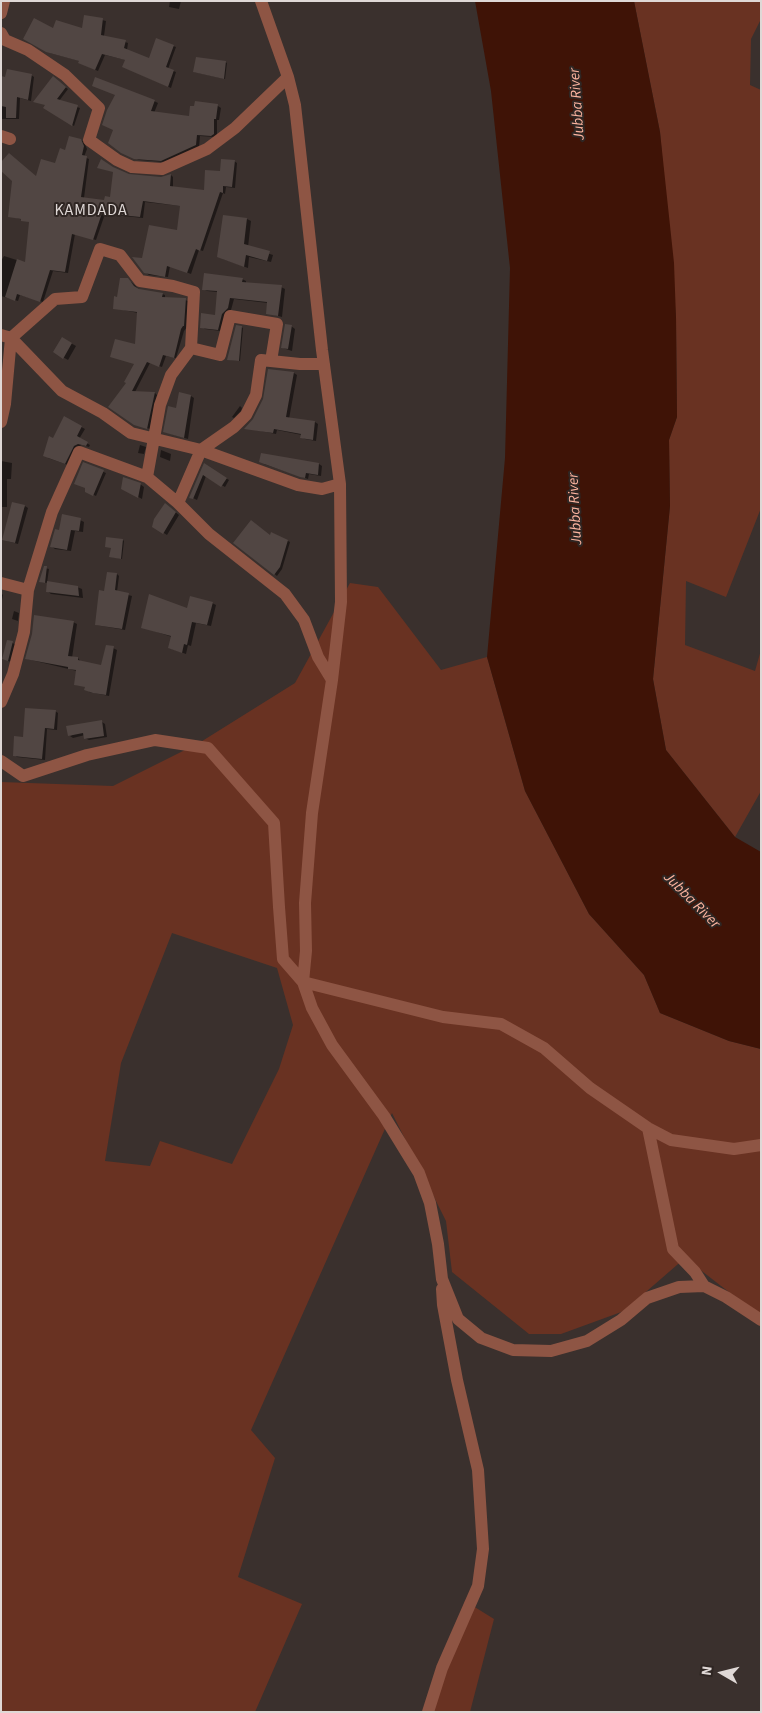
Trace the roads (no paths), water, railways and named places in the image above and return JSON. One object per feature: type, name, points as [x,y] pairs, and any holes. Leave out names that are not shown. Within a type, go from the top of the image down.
[{"type":"street","points":[[1,13],[4,1]]},
{"type":"street","points":[[262,1],[288,77],[295,105],[324,364],[340,484],[341,602],[332,680],[312,813],[305,903],[306,951],[303,982]]},
{"type":"street","points":[[2,39],[28,50],[65,75],[99,108],[89,140],[117,160],[132,167],[162,169],[207,149],[235,128],[288,77]]},
{"type":"street","points":[[6,337],[55,299],[82,298],[100,249],[120,255],[140,281],[194,292],[192,348],[170,375],[160,406],[147,477]]},
{"type":"street","points":[[192,348],[220,355],[230,316],[277,324],[271,361]]},
{"type":"street","points":[[6,337],[62,391],[103,413],[131,433],[202,450],[298,485],[322,489],[340,484]]},
{"type":"street","points":[[1,422],[5,404],[6,337]]},
{"type":"street","points":[[178,503],[202,450],[234,427],[246,415],[256,395],[261,360],[300,364],[324,364]]},
{"type":"street","points":[[1,702],[13,674],[24,632],[28,590],[52,512],[79,452],[147,477],[178,503],[209,534],[286,594],[304,620],[318,657],[332,680]]},
{"type":"street","points":[[1,583],[28,590]]},
{"type":"street","points":[[1,761],[23,776],[86,755],[155,740],[208,748],[274,823],[278,907],[283,959],[303,982],[312,1008],[332,1045],[384,1116],[419,1172],[430,1203],[438,1244],[443,1305],[456,1380],[478,1470],[483,1549],[478,1586],[442,1668],[428,1712]]},
{"type":"street","points":[[303,982],[443,1017],[501,1024],[544,1048],[590,1088],[648,1128],[671,1140],[734,1149],[761,1145]]},
{"type":"street","points":[[648,1128],[673,1249],[695,1272],[704,1286]]},
{"type":"street","points":[[442,1279],[458,1319],[481,1338],[513,1350],[551,1351],[587,1341],[621,1320],[647,1298],[679,1287],[704,1286],[726,1297],[761,1320]]},
{"type":"water","name":"Jubba River","points":[[475,1],[634,1],[660,132],[674,263],[676,318],[677,417],[669,440],[670,506],[653,679],[666,750],[735,837],[761,852],[761,1049],[729,1041],[660,1013],[644,975],[589,914],[525,791],[487,657],[505,458],[510,268],[491,91]]},
{"type":"district","name":"KAMDADA","points":[[91,211]]}]
